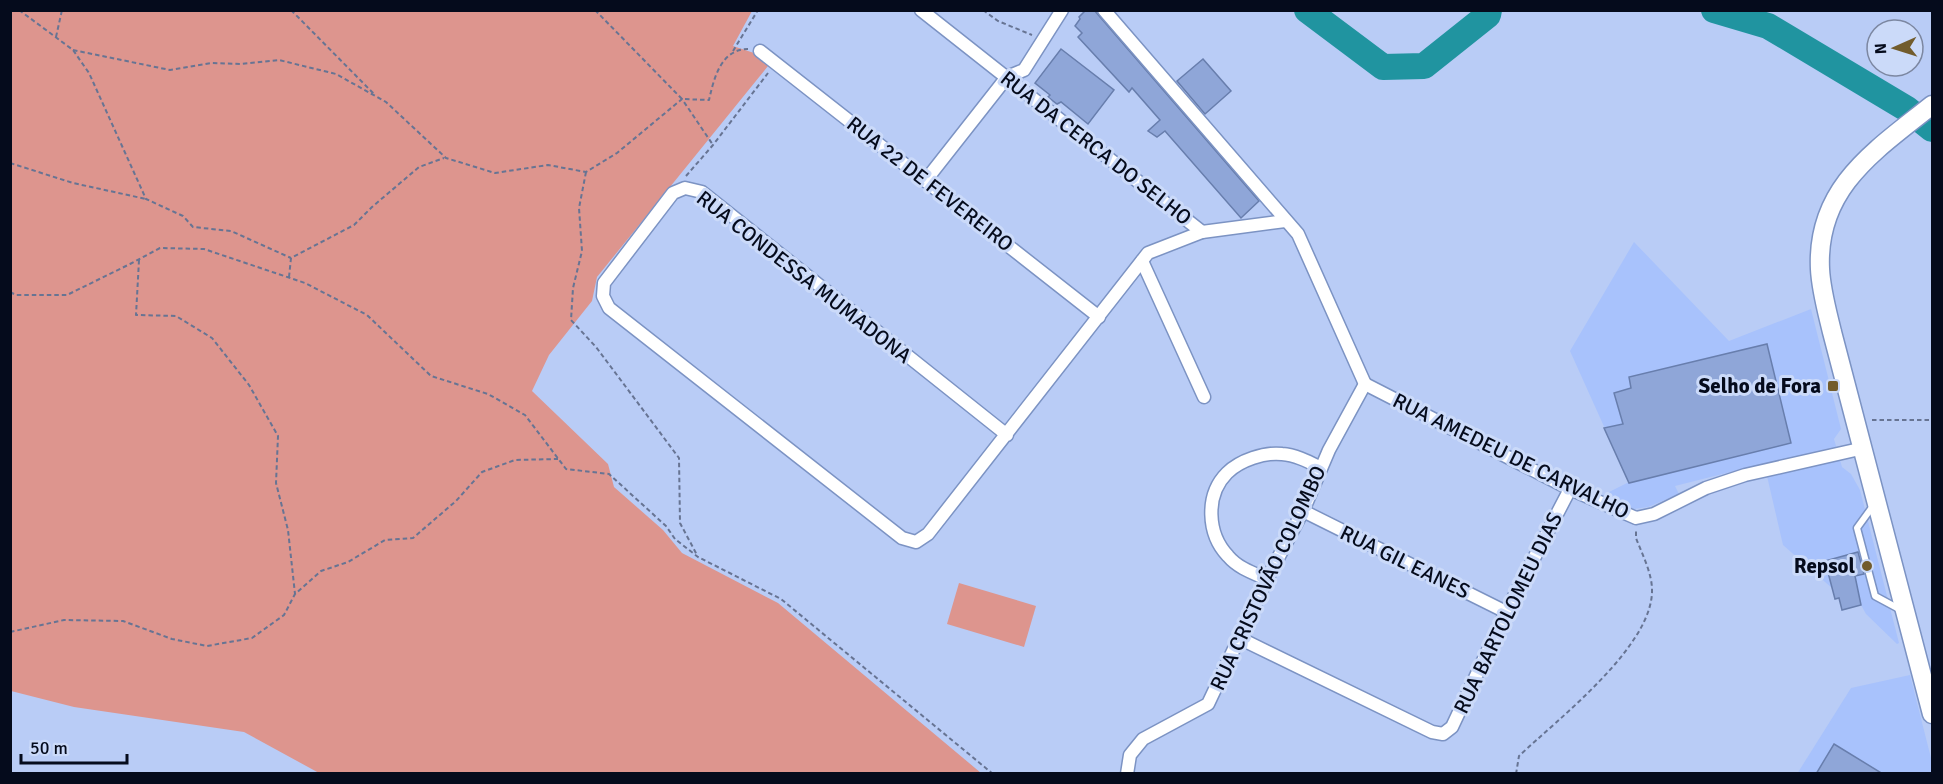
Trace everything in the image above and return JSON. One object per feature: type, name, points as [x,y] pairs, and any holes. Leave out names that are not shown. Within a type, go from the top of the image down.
[{"type":"main road","points":[[1932,105],[1864,160],[1847,179],[1836,195],[1823,231],[1820,252],[1822,290],[1932,714]]},
{"type":"street","name":"RUA DA CERCA DO SELHO","points":[[921,10],[1202,232],[1285,221]]},
{"type":"street","points":[[926,180],[1007,77],[1024,70],[1062,10]]},
{"type":"street","points":[[1104,10],[1298,234],[1365,384]]},
{"type":"street","name":"RUA 22 DE FEVEREIRO","points":[[760,51],[1099,317]]},
{"type":"street","name":"RUA CONDESSA MUMADONA","points":[[685,188],[702,192],[1006,435],[928,534],[916,542],[902,538],[609,308],[603,296],[604,283],[673,193],[685,188]]},
{"type":"street","points":[[1006,435],[1148,253],[1202,232]]},
{"type":"street","points":[[1142,261],[1204,397]]},
{"type":"street","name":"RUA CRISTOVÃO COLOMBO","points":[[1127,774],[1130,754],[1143,739],[1208,704],[1267,579],[1303,511],[1329,450],[1365,384]]},
{"type":"street","name":"RUA AMEDEU DE CARVALHO","points":[[1365,384],[1570,489],[1636,518],[1654,514],[1706,488],[1745,475],[1864,448]]},
{"type":"street","points":[[1267,579],[1239,566],[1220,547],[1214,535],[1212,523],[1214,497],[1218,485],[1236,466],[1259,456],[1281,453],[1292,455],[1321,468]]},
{"type":"street","name":"RUA BARTOLOMEU DIAS","points":[[1239,638],[1432,732],[1443,734],[1452,727],[1506,612],[1570,489]]},
{"type":"street","name":"RUA GIL EANES","points":[[1303,511],[1506,612]]},
{"type":"lane","points":[[1877,501],[1857,528],[1875,596],[1907,614]]},
{"type":"path","points":[[19,10],[73,50],[89,73],[146,199]]},
{"type":"path","points":[[56,37],[62,10]]},
{"type":"path","points":[[291,10],[377,97]]},
{"type":"path","points":[[595,10],[682,99],[713,145]]},
{"type":"path","points":[[73,50],[170,70],[212,63],[241,64],[279,60],[336,74],[386,102],[446,158],[495,173],[548,165],[586,172],[617,153],[682,99],[709,100],[716,71],[734,51],[758,10]]},
{"type":"path","points":[[983,10],[998,21],[1024,30],[1043,40]]},
{"type":"path","points":[[734,51],[746,48],[760,51]]},
{"type":"path","points":[[685,188],[686,175],[713,145],[776,64]]},
{"type":"path","points":[[291,258],[354,225],[420,167],[446,158]]},
{"type":"path","points":[[10,163],[73,183],[146,199],[183,216],[193,227],[231,231],[291,258]]},
{"type":"path","points":[[586,172],[579,208],[582,251],[573,288],[571,320],[596,347],[679,458],[680,523],[698,557]]},
{"type":"path","points":[[10,292],[16,295],[67,295],[160,248],[204,249],[305,283],[367,315],[431,376],[488,394],[525,415],[566,469],[609,474],[666,526],[675,539],[698,557],[780,599],[993,774]]},
{"type":"path","points":[[289,277],[291,258]]},
{"type":"path","points":[[139,260],[136,315],[176,316],[212,338],[249,386],[278,436],[276,483],[288,530],[295,594]]},
{"type":"path","points":[[1858,425],[1874,420],[1932,420]]},
{"type":"path","points":[[10,632],[64,620],[123,621],[172,639],[207,646],[252,638],[284,615],[295,594],[321,571],[348,562],[385,540],[413,538],[456,501],[482,472],[515,460],[558,459]]},
{"type":"path","points":[[1516,774],[1519,756],[1618,662],[1635,638],[1649,609],[1652,587],[1636,538],[1636,518]]},
{"type":"shaded area","points":[[10,11],[752,11],[733,46],[754,53],[768,66],[597,277],[592,301],[549,355],[532,391],[608,464],[614,487],[663,530],[682,553],[778,603],[981,773],[319,773],[244,732],[74,707],[11,691]]},
{"type":"shaded area","points":[[1634,242],[1729,341],[1811,309],[1841,429],[1834,439],[1842,467],[1851,474],[1860,490],[1899,643],[1897,644],[1866,614],[1861,605],[1842,610],[1839,599],[1835,599],[1833,589],[1783,545],[1767,476],[1762,464],[1675,486],[1679,494],[1648,507],[1634,509],[1603,495],[1629,482],[1570,351]]},
{"type":"shaded area","points":[[959,583],[1036,606],[1024,647],[947,624]]},
{"type":"shaded area","points":[[1910,675],[1932,762],[1932,773],[1797,774],[1851,688]]},
{"type":"building","points":[[1086,10],[1094,10],[1259,201],[1241,218],[1165,131],[1157,137],[1148,131],[1160,120],[1132,88],[1129,92],[1078,37],[1082,33],[1075,26],[1079,17]]},
{"type":"building","points":[[1061,49],[1114,90],[1088,124],[1061,102],[1057,104],[1035,83]]},
{"type":"building","points":[[1203,59],[1231,91],[1205,114],[1177,81]]},
{"type":"building","points":[[1767,344],[1791,443],[1629,483],[1604,428],[1623,424],[1614,393],[1631,388],[1629,377]]},
{"type":"building","points":[[1858,552],[1864,574],[1855,576],[1861,605],[1842,610],[1839,598],[1835,599],[1825,561]]},
{"type":"building","points":[[1834,744],[1883,774],[1816,774]]},
{"type":"waterway","points":[[1307,10],[1383,67],[1424,66],[1488,15],[1489,10]]},
{"type":"waterway","points":[[1714,10],[1768,26],[1907,109],[1932,129]]},
{"type":"place","name":"Selho de Fora","points":[[1833,386]]},
{"type":"place","name":"Repsol","points":[[1867,566]]}]
